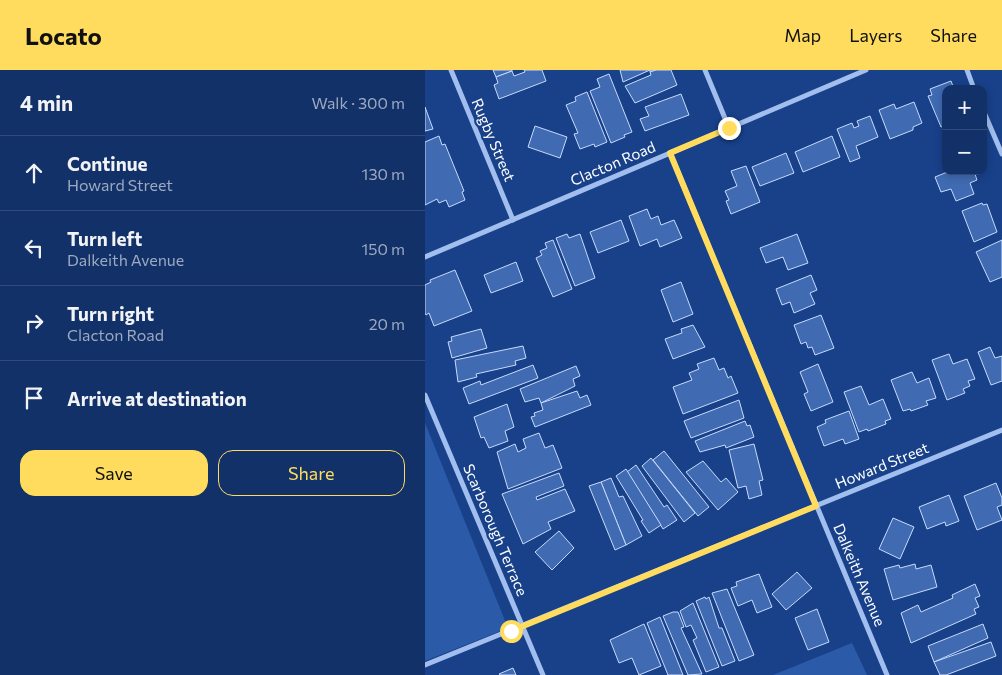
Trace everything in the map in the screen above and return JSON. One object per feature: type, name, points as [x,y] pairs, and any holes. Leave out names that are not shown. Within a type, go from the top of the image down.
[{"type":"street","name":"Rugby Street","points":[[451,70],[513,220]]},
{"type":"street","points":[[705,70],[729,128]]},
{"type":"street","name":"Clacton Road","points":[[425,257],[866,70]]},
{"type":"street","points":[[967,70],[973,85]]},
{"type":"street","points":[[987,119],[1002,154]]},
{"type":"street","name":"Dalkeith Avenue","points":[[670,153],[887,675]]},
{"type":"street","name":"Scarborough Terrace","points":[[425,395],[543,675]]},
{"type":"street","name":"Howard Street","points":[[425,665],[1002,430]]},
{"type":"shaded area","points":[[425,423],[508,628],[425,661]]},
{"type":"shaded area","points":[[852,643],[867,675],[773,675]]},
{"type":"building","points":[[493,70],[512,70],[512,71],[496,77]]},
{"type":"building","points":[[524,70],[542,70],[546,81],[499,99],[494,85],[498,83],[496,77],[512,71],[514,76],[525,72]]},
{"type":"building","points":[[620,70],[650,70],[623,82]]},
{"type":"building","points":[[671,70],[677,85],[635,103],[625,86],[651,75],[650,72]]},
{"type":"building","points":[[609,74],[632,132],[611,143],[590,91],[600,87],[597,79]]},
{"type":"building","points":[[951,81],[952,85],[942,85],[941,127],[928,96],[932,95],[930,89]]},
{"type":"building","points":[[587,92],[607,142],[595,147],[594,144],[580,149],[574,134],[578,133],[566,105],[576,101],[575,97]]},
{"type":"building","points":[[681,94],[689,115],[645,131],[640,119],[649,116],[645,107]]},
{"type":"building","points":[[914,102],[922,123],[913,127],[913,130],[890,139],[879,110],[894,104],[896,109]]},
{"type":"building","points":[[425,107],[433,129],[425,131]]},
{"type":"building","points":[[870,116],[878,137],[856,146],[860,158],[850,162],[837,129],[852,123],[854,128],[859,126],[857,121]]},
{"type":"building","points":[[535,126],[567,137],[560,158],[528,147]]},
{"type":"building","points":[[439,136],[442,145],[445,144],[464,191],[462,192],[465,200],[449,207],[446,200],[439,203],[437,199],[425,205],[425,142]]},
{"type":"building","points":[[832,136],[840,157],[803,172],[795,152]]},
{"type":"building","points":[[786,153],[794,173],[760,186],[752,167]]},
{"type":"building","points":[[746,166],[760,202],[731,214],[726,201],[729,200],[725,191],[737,186],[731,171]]},
{"type":"building","points":[[942,174],[975,175],[977,180],[970,183],[974,194],[956,201],[951,189],[941,192],[935,177]]},
{"type":"building","points":[[982,203],[983,205],[987,204],[997,232],[974,242],[962,211]]},
{"type":"building","points":[[647,209],[651,219],[658,216],[661,225],[674,220],[682,238],[660,247],[657,239],[640,246],[629,216]]},
{"type":"building","points":[[621,220],[629,241],[598,253],[590,232]]},
{"type":"building","points":[[567,234],[569,238],[580,234],[595,278],[575,286],[556,238]]},
{"type":"building","points":[[797,234],[808,263],[788,270],[783,257],[766,263],[760,248]]},
{"type":"building","points":[[553,240],[572,289],[553,297],[536,258],[542,255],[540,251],[547,248],[545,243]]},
{"type":"building","points":[[1002,240],[1002,277],[990,282],[976,252]]},
{"type":"building","points":[[516,262],[523,281],[491,293],[484,275]]},
{"type":"building","points":[[455,270],[472,311],[434,326],[429,313],[426,315],[425,313],[425,285],[431,282],[430,280]]},
{"type":"building","points":[[811,275],[817,290],[810,293],[815,304],[794,313],[790,302],[782,305],[776,289]]},
{"type":"building","points":[[681,282],[693,314],[673,322],[661,290]]},
{"type":"building","points":[[821,315],[834,348],[815,355],[812,347],[808,348],[806,342],[801,344],[794,325]]},
{"type":"building","points":[[693,325],[705,347],[673,359],[665,339],[682,333],[681,329]]},
{"type":"building","points":[[481,329],[487,348],[452,358],[448,342],[452,341],[451,337]]},
{"type":"building","points":[[523,346],[526,358],[515,361],[516,365],[476,374],[477,377],[458,382],[455,360]]},
{"type":"building","points":[[990,347],[995,358],[1002,356],[1002,381],[991,385],[978,352]]},
{"type":"building","points":[[949,354],[953,364],[967,359],[975,379],[968,381],[970,386],[963,389],[965,393],[947,400],[932,360]]},
{"type":"building","points":[[714,358],[719,370],[724,368],[728,378],[731,376],[738,393],[683,414],[673,387],[692,380],[689,373],[699,369],[697,364]]},
{"type":"building","points":[[818,364],[833,402],[811,411],[804,394],[808,392],[800,372]]},
{"type":"building","points":[[533,365],[538,378],[469,404],[463,388],[480,381],[481,385]]},
{"type":"building","points":[[576,366],[580,376],[573,379],[575,386],[541,403],[539,398],[525,402],[520,389]]},
{"type":"building","points":[[912,372],[917,383],[929,378],[936,398],[926,401],[928,405],[911,411],[910,409],[903,411],[891,380]]},
{"type":"building","points":[[861,386],[869,405],[883,399],[891,419],[885,421],[886,424],[868,431],[867,429],[859,432],[844,392]]},
{"type":"building","points":[[577,391],[580,398],[587,395],[591,405],[535,427],[531,417],[535,416],[534,413],[543,410],[541,403]]},
{"type":"building","points":[[739,400],[744,418],[691,438],[684,421]]},
{"type":"building","points":[[507,404],[514,427],[505,431],[508,441],[489,448],[484,437],[481,438],[474,417]]},
{"type":"building","points":[[849,411],[859,439],[845,444],[843,439],[824,446],[817,427],[826,423],[825,420]]},
{"type":"building","points":[[745,421],[747,426],[750,425],[754,437],[726,448],[725,445],[700,452],[695,441]]},
{"type":"building","points":[[539,433],[545,448],[553,445],[562,468],[508,489],[497,452],[515,444],[518,452],[526,448],[523,439]]},
{"type":"building","points":[[754,444],[763,480],[759,481],[762,495],[749,499],[746,486],[738,488],[729,450]]},
{"type":"building","points":[[664,451],[709,507],[698,516],[653,460]]},
{"type":"building","points":[[651,458],[695,513],[684,522],[642,466]]},
{"type":"building","points":[[703,461],[721,482],[726,478],[738,492],[718,510],[686,472]]},
{"type":"building","points":[[636,465],[664,507],[667,505],[677,520],[663,529],[627,472]]},
{"type":"building","points":[[626,469],[661,525],[649,533],[616,476]]},
{"type":"building","points":[[559,473],[564,486],[536,497],[537,500],[565,489],[575,511],[548,522],[551,529],[523,544],[502,494]]},
{"type":"building","points":[[611,478],[619,497],[623,496],[642,536],[626,545],[601,482]]},
{"type":"building","points":[[601,482],[626,545],[615,550],[589,486]]},
{"type":"building","points":[[996,483],[1002,498],[1002,505],[997,507],[1002,520],[977,530],[964,496]]},
{"type":"building","points":[[949,495],[959,521],[946,526],[945,522],[927,529],[919,507]]},
{"type":"building","points":[[893,518],[914,527],[900,559],[879,549]]},
{"type":"building","points":[[559,531],[574,548],[552,570],[535,552]]},
{"type":"building","points":[[915,564],[916,569],[931,565],[937,587],[893,600],[884,569],[899,565],[900,568]]},
{"type":"building","points":[[797,572],[812,588],[786,610],[772,594]]},
{"type":"building","points":[[759,574],[772,607],[757,613],[752,600],[738,606],[731,588],[737,586],[736,582]]},
{"type":"building","points":[[975,584],[980,596],[975,598],[979,607],[974,609],[976,614],[911,643],[901,613],[918,605],[921,612],[953,598],[952,595]]},
{"type":"building","points":[[727,589],[754,655],[739,661],[712,593]]},
{"type":"building","points":[[705,597],[706,599],[709,597],[719,628],[722,628],[735,661],[722,666],[696,601]]},
{"type":"building","points":[[693,603],[719,667],[706,672],[693,640],[697,638],[691,625],[686,627],[680,611]]},
{"type":"building","points":[[817,609],[829,642],[808,650],[795,618]]},
{"type":"building","points":[[678,612],[684,627],[681,628],[702,674],[688,675],[663,616]]},
{"type":"building","points":[[660,617],[683,675],[668,675],[647,623]]},
{"type":"building","points":[[644,624],[661,666],[639,675],[632,658],[619,663],[610,640]]},
{"type":"building","points":[[983,624],[988,638],[934,662],[928,646]]},
{"type":"building","points":[[991,642],[996,656],[946,675],[940,675],[934,662]]},
{"type":"building","points":[[513,668],[516,675],[499,674]]},
{"type":"route","points":[[511,631],[816,506],[670,153],[729,128]]}]
